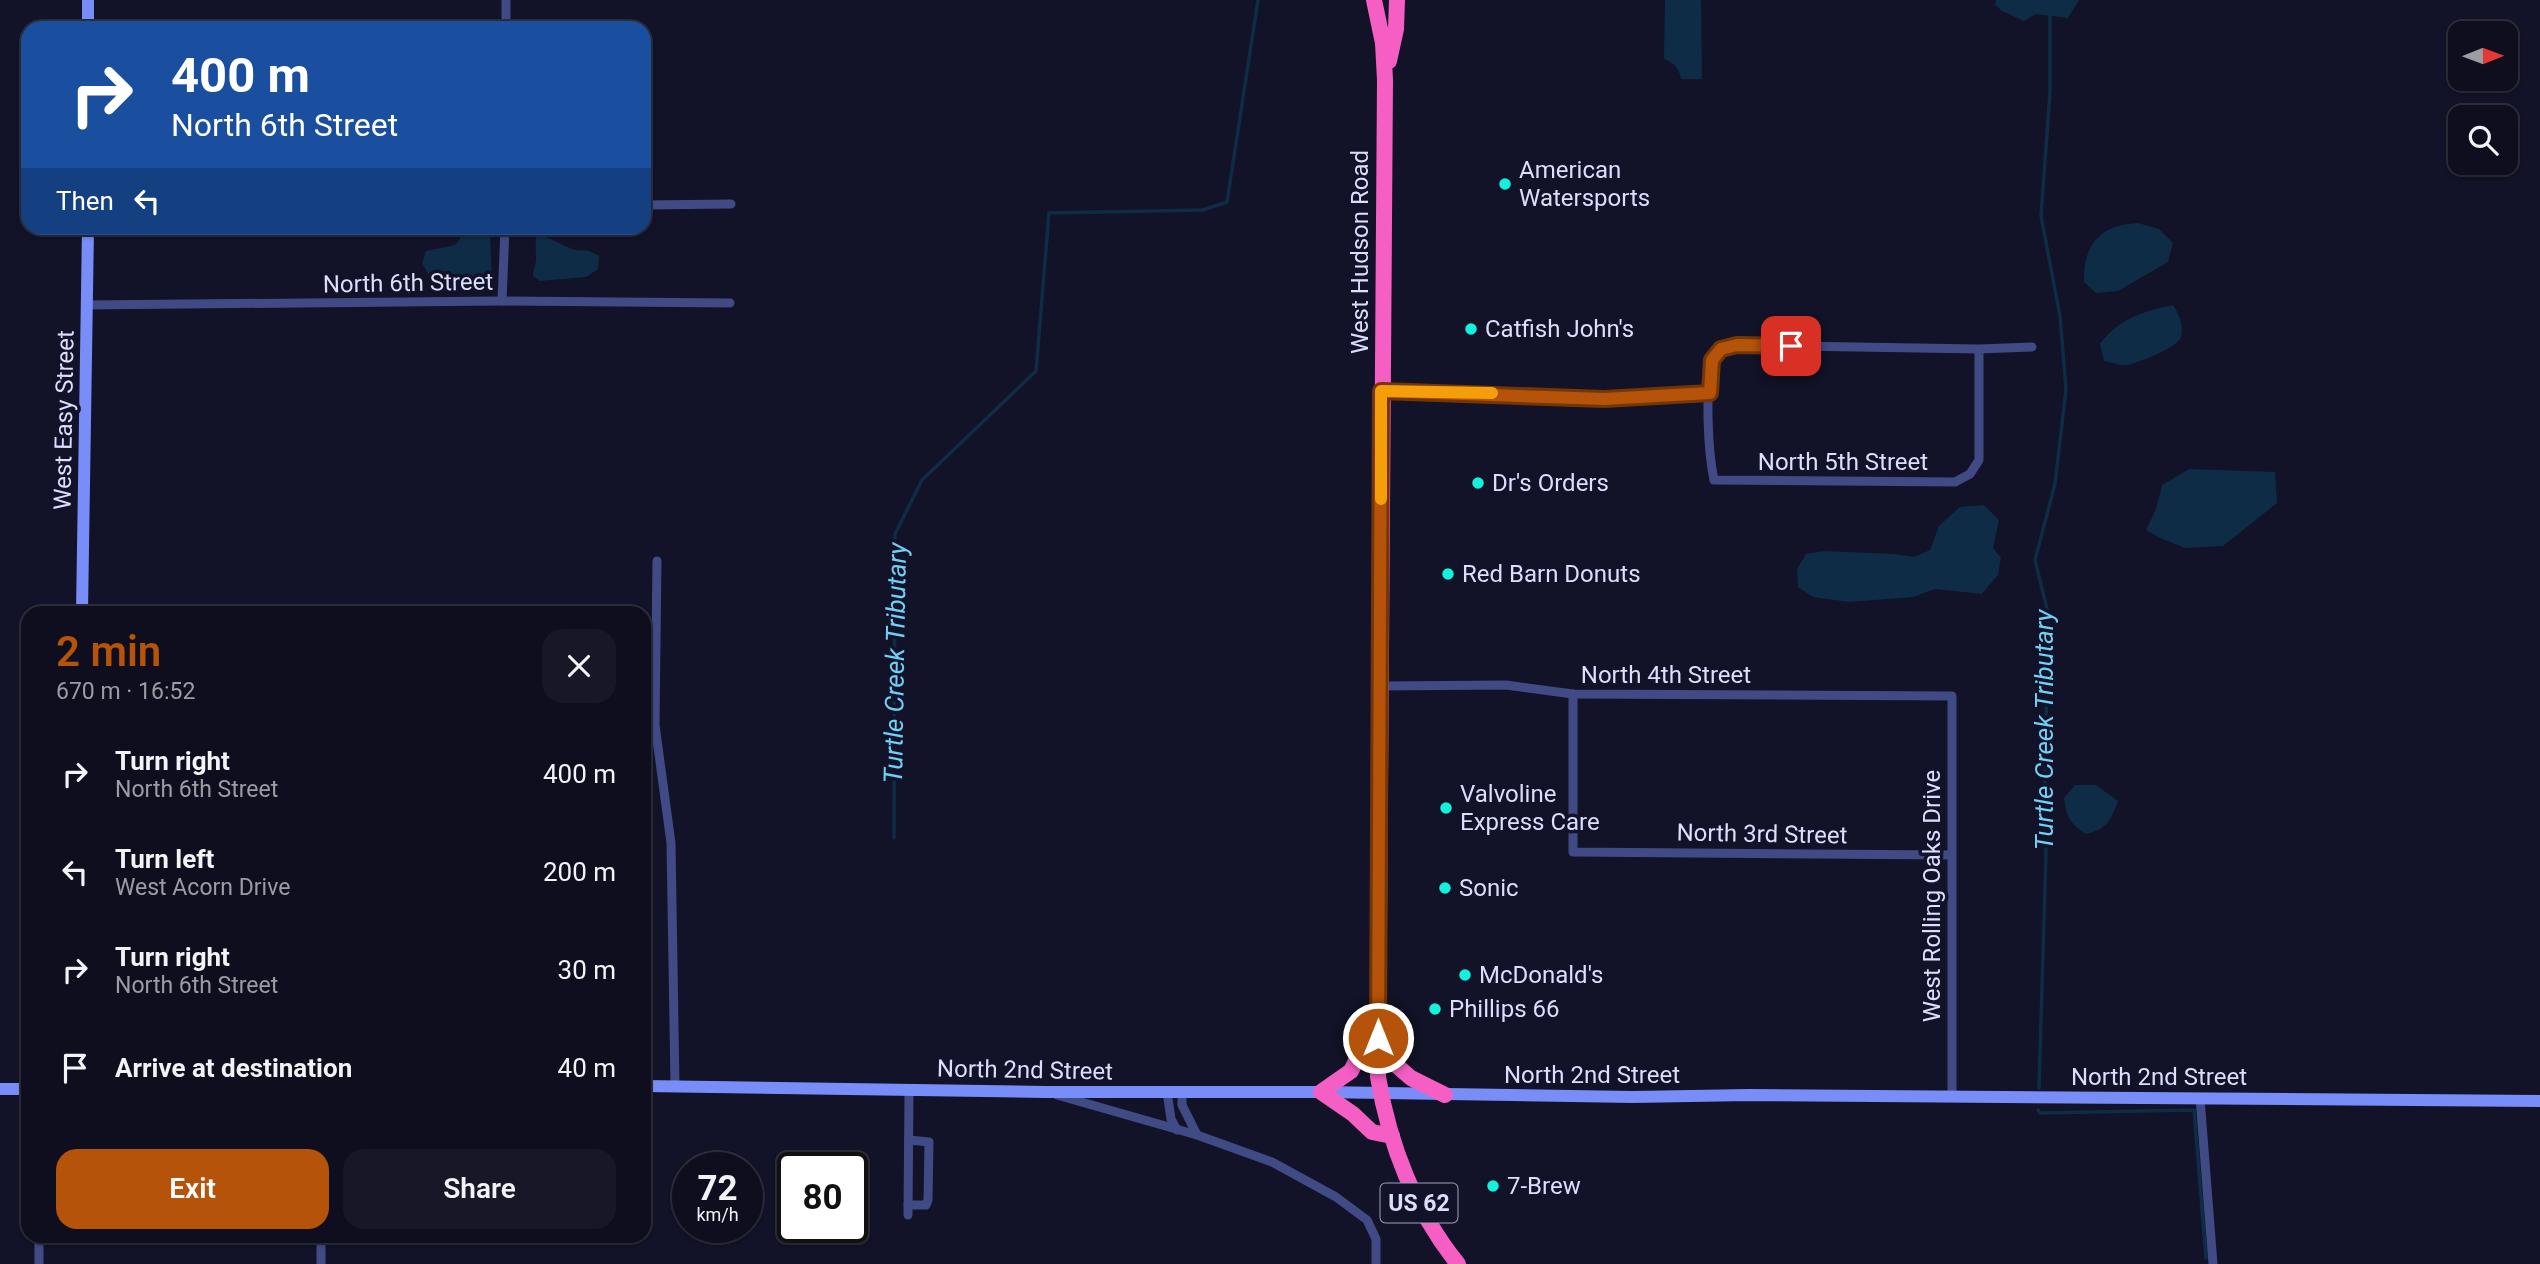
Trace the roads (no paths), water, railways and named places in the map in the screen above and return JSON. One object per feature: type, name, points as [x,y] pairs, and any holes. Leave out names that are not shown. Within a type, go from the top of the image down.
[{"type":"highway","name":"West Hudson Road","points":[[1374,0],[1383,43],[1385,80],[1377,1018],[1378,1077],[1381,1094]]},
{"type":"highway","points":[[1385,80],[1396,29],[1396,0]]},
{"type":"highway","points":[[1377,1018],[1351,1071],[1321,1092],[1353,1114],[1371,1132],[1392,1136]]},
{"type":"highway","points":[[1377,1018],[1396,1065],[1410,1078],[1445,1096]]},
{"type":"highway","name":"US 62","points":[[1381,1094],[1392,1136],[1417,1199],[1435,1233],[1458,1264]]},
{"type":"main road","points":[[88,0],[88,21]]},
{"type":"main road","name":"West Easy Street","points":[[82,606],[88,235]]},
{"type":"main road","name":"North 2nd Street","points":[[651,1086],[1045,1092],[1321,1092],[1445,1096],[2540,1101]]},
{"type":"main road","points":[[0,1089],[21,1089]]},
{"type":"street","points":[[506,0],[506,21]]},
{"type":"street","points":[[651,205],[731,204]]},
{"type":"street","points":[[502,301],[505,235]]},
{"type":"street","name":"North 6th Street","points":[[87,305],[502,301],[730,303]]},
{"type":"street","points":[[1381,391],[1604,399],[1710,393],[1712,360],[1721,349],[1737,345],[1979,349],[2032,347]]},
{"type":"street","name":"North 5th Street","points":[[1710,393],[1709,457],[1714,480],[1955,482],[1970,474],[1979,460],[1979,349]]},
{"type":"street","points":[[657,561],[655,726],[671,843],[675,1086]]},
{"type":"street","name":"North 4th Street","points":[[1380,686],[1506,685],[1573,694],[1952,696]]},
{"type":"street","name":"North 3rd Street","points":[[1573,694],[1573,852],[1951,855]]},
{"type":"street","name":"West Rolling Oaks Drive","points":[[1952,696],[1952,1097]]},
{"type":"street","points":[[909,1090],[908,1210],[926,1205],[928,1200],[929,1142],[909,1140]]},
{"type":"street","points":[[1045,1092],[1197,1135],[1272,1162],[1335,1197],[1367,1220],[1376,1239],[1376,1264]]},
{"type":"street","points":[[1167,1092],[1171,1119],[1177,1130]]},
{"type":"street","points":[[1182,1092],[1182,1105],[1197,1135]]},
{"type":"street","points":[[2200,1098],[2213,1264]]},
{"type":"street","points":[[39,1243],[39,1264]]},
{"type":"street","points":[[321,1243],[321,1264]]},
{"type":"water","points":[[1665,0],[1701,0],[1702,79],[1681,79],[1676,66],[1664,59]]},
{"type":"water","points":[[1996,0],[2079,0],[2068,18],[2036,14],[2024,21],[2002,11],[1995,5]]},
{"type":"water","points":[[2138,223],[2159,229],[2173,243],[2168,262],[2118,291],[2096,293],[2084,282],[2084,269],[2091,247],[2096,239],[2113,228]]},
{"type":"water","points":[[463,235],[490,235],[492,281],[482,290],[432,281],[422,263],[426,251],[455,245]]},
{"type":"water","points":[[536,236],[599,256],[598,269],[586,277],[540,281],[533,276]]},
{"type":"water","points":[[2173,305],[2181,324],[2182,333],[2178,341],[2157,354],[2131,364],[2104,361],[2100,344],[2115,328],[2142,313]]},
{"type":"water","points":[[2189,469],[2275,472],[2277,503],[2223,546],[2185,548],[2146,530],[2156,509],[2162,485]]},
{"type":"water","points":[[1984,505],[1999,520],[1993,548],[2001,558],[1998,575],[1982,594],[1935,589],[1913,597],[1849,602],[1813,597],[1798,587],[1797,569],[1806,554],[1824,551],[1914,557],[1930,550],[1939,526],[1960,507]]},
{"type":"water","points":[[2075,785],[2096,785],[2118,801],[2104,826],[2086,834],[2076,827],[2066,810],[2064,798]]},
{"type":"waterway","name":"Turtle Creek Tributary","points":[[894,838],[895,534],[922,480],[1036,371],[1049,213],[1203,210],[1227,202],[1258,0]]},
{"type":"waterway","name":"Turtle Creek Tributary","points":[[2039,1088],[2046,853],[2048,613],[2035,560],[2055,484],[2066,389],[2060,316],[2041,216],[2050,92],[2050,13]]},
{"type":"waterway","name":"Turtle Creek Tributary","points":[[2038,1110],[2040,1113],[2194,1110],[2206,1258]]},
{"type":"place","name":"American Watersports","points":[[1505,184]]},
{"type":"place","name":"Catfish John's","points":[[1471,329]]},
{"type":"place","name":"Dr's Orders","points":[[1478,483]]},
{"type":"place","name":"Red Barn Donuts","points":[[1448,574]]},
{"type":"place","name":"Valvoline Express Care","points":[[1446,808]]},
{"type":"place","name":"Sonic","points":[[1445,888]]},
{"type":"place","name":"McDonald's","points":[[1465,975]]},
{"type":"place","name":"Phillips 66","points":[[1435,1009]]},
{"type":"place","name":"7-Brew","points":[[1493,1186]]}]
